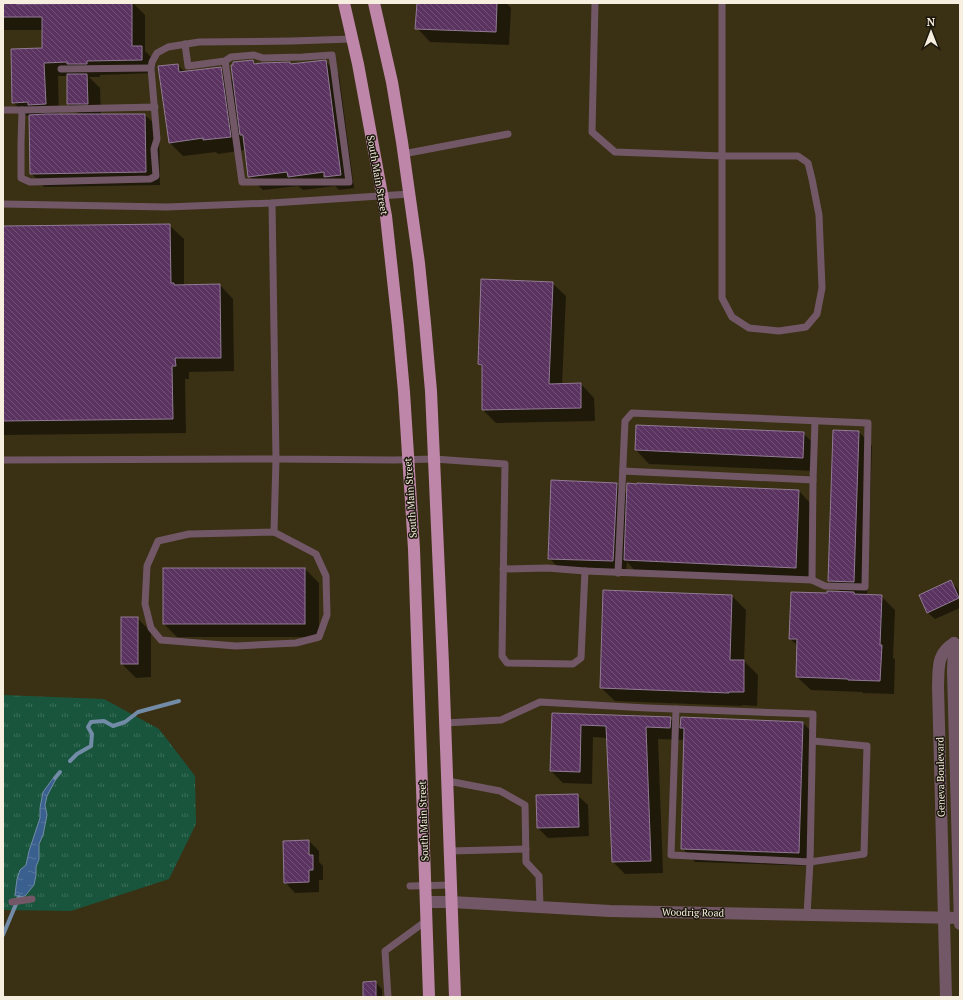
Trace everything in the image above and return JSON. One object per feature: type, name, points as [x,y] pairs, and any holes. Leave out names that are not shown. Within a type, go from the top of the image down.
[{"type":"highway","name":"South Main Street","points":[[344,3],[358,64],[386,216],[404,392],[414,550],[429,997]]},
{"type":"highway","points":[[374,3],[392,82],[410,194],[419,263],[431,391],[456,997]]},
{"type":"street","name":"Geneva Boulevard","points":[[946,997],[938,686],[940,657],[945,650],[957,643]]},
{"type":"street","points":[[957,643],[954,671],[960,924]]},
{"type":"street","name":"Woodrig Road","points":[[426,902],[610,910],[960,918]]},
{"type":"lane","points":[[595,3],[592,132],[615,152],[722,156],[798,156],[808,163],[819,215],[822,288],[817,314],[806,328],[779,330],[749,328],[732,317],[722,298],[722,221],[722,156],[722,3]]},
{"type":"lane","points":[[22,110],[21,178],[30,182],[150,179],[156,176],[154,149],[158,139],[151,68],[152,62],[158,53],[168,47],[199,42],[352,39]]},
{"type":"lane","points":[[185,44],[188,66],[225,61],[231,57],[254,55],[263,58],[332,55],[349,182],[242,182],[225,61]]},
{"type":"lane","points":[[61,69],[151,68]]},
{"type":"lane","points":[[3,110],[155,107]]},
{"type":"lane","points":[[403,154],[508,134]]},
{"type":"lane","points":[[3,204],[167,207],[272,203],[410,194]]},
{"type":"lane","points":[[272,203],[276,459],[274,532]]},
{"type":"lane","points":[[503,569],[547,568],[618,573],[812,580],[825,586],[864,587],[868,423],[632,413],[625,421],[618,573]]},
{"type":"lane","points":[[812,580],[815,421]]},
{"type":"lane","points":[[3,460],[434,459],[505,464],[502,656],[508,663],[573,664],[581,658],[585,571]]},
{"type":"lane","points":[[623,470],[813,480]]},
{"type":"lane","points":[[274,532],[316,554],[326,576],[327,615],[319,637],[296,643],[236,646],[161,640],[151,628],[144,604],[147,566],[158,541],[189,534],[274,532]]},
{"type":"lane","points":[[445,723],[501,720],[540,702],[813,714],[808,915]]},
{"type":"lane","points":[[676,709],[671,855],[810,862],[864,854],[867,746],[813,741]]},
{"type":"lane","points":[[448,781],[500,791],[525,805],[526,862],[539,876],[540,907]]},
{"type":"lane","points":[[450,851],[526,848]]},
{"type":"lane","points":[[410,886],[451,885]]},
{"type":"lane","points":[[12,902],[32,899]]},
{"type":"lane","points":[[388,997],[385,951],[426,921]]},
{"type":"green space","points":[[3,695],[104,699],[159,729],[195,776],[196,824],[169,879],[71,911],[3,910]]},
{"type":"water","points":[[54,777],[56,779],[47,796],[45,805],[47,815],[43,835],[39,844],[39,859],[36,867],[34,885],[25,896],[19,897],[15,895],[17,879],[20,870],[26,865],[40,818],[43,792]]},
{"type":"building","points":[[3,3],[132,3],[132,46],[142,46],[142,60],[87,61],[87,64],[67,64],[67,62],[44,63],[46,104],[28,105],[28,102],[12,103],[11,49],[42,48],[42,17],[3,17]]},
{"type":"building","points":[[417,3],[497,3],[496,32],[415,29]]},
{"type":"building","points":[[253,60],[254,64],[290,62],[290,64],[326,60],[341,175],[324,177],[324,172],[288,177],[287,172],[248,177],[243,135],[240,135],[231,65],[233,65],[233,62]]},
{"type":"building","points":[[178,64],[179,72],[221,67],[231,137],[203,140],[203,138],[169,143],[158,66]]},
{"type":"building","points":[[67,74],[87,74],[88,104],[67,104]]},
{"type":"building","points":[[145,114],[146,172],[30,174],[29,115]]},
{"type":"building","points":[[170,224],[171,283],[174,283],[174,285],[220,284],[221,358],[175,358],[176,366],[172,366],[173,419],[3,421],[3,226]]},
{"type":"building","points":[[481,279],[553,282],[549,384],[581,383],[581,408],[482,410],[482,365],[478,364]]},
{"type":"building","points":[[636,425],[804,432],[803,458],[635,450]]},
{"type":"building","points":[[833,430],[859,431],[854,582],[828,581]]},
{"type":"building","points":[[551,480],[617,483],[613,561],[548,559]]},
{"type":"building","points":[[627,483],[799,490],[796,568],[624,560]]},
{"type":"building","points":[[163,568],[305,568],[305,624],[163,624]]},
{"type":"building","points":[[951,580],[959,598],[927,613],[919,595]]},
{"type":"building","points":[[603,590],[732,595],[730,660],[744,660],[744,692],[729,693],[600,688]]},
{"type":"building","points":[[827,591],[882,595],[880,681],[796,677],[797,639],[789,639],[791,592],[827,593]]},
{"type":"building","points":[[121,617],[138,617],[138,664],[121,664]]},
{"type":"building","points":[[552,713],[671,717],[670,728],[646,727],[651,861],[612,862],[606,726],[581,725],[580,772],[550,771]]},
{"type":"building","points":[[681,717],[803,722],[799,853],[681,849],[684,728],[680,728]]},
{"type":"building","points":[[578,794],[579,827],[537,828],[536,795]]},
{"type":"building","points":[[309,840],[309,855],[313,855],[313,870],[309,870],[309,882],[284,883],[283,841]]},
{"type":"building","points":[[376,981],[376,997],[363,997],[363,982]]},
{"type":"waterway","points":[[70,761],[77,754],[91,746],[92,734],[88,727],[91,722],[104,721],[113,726],[125,722],[138,712],[179,701]]},
{"type":"waterway","points":[[55,778],[60,772]]},
{"type":"waterway","points":[[3,935],[19,897]]}]
